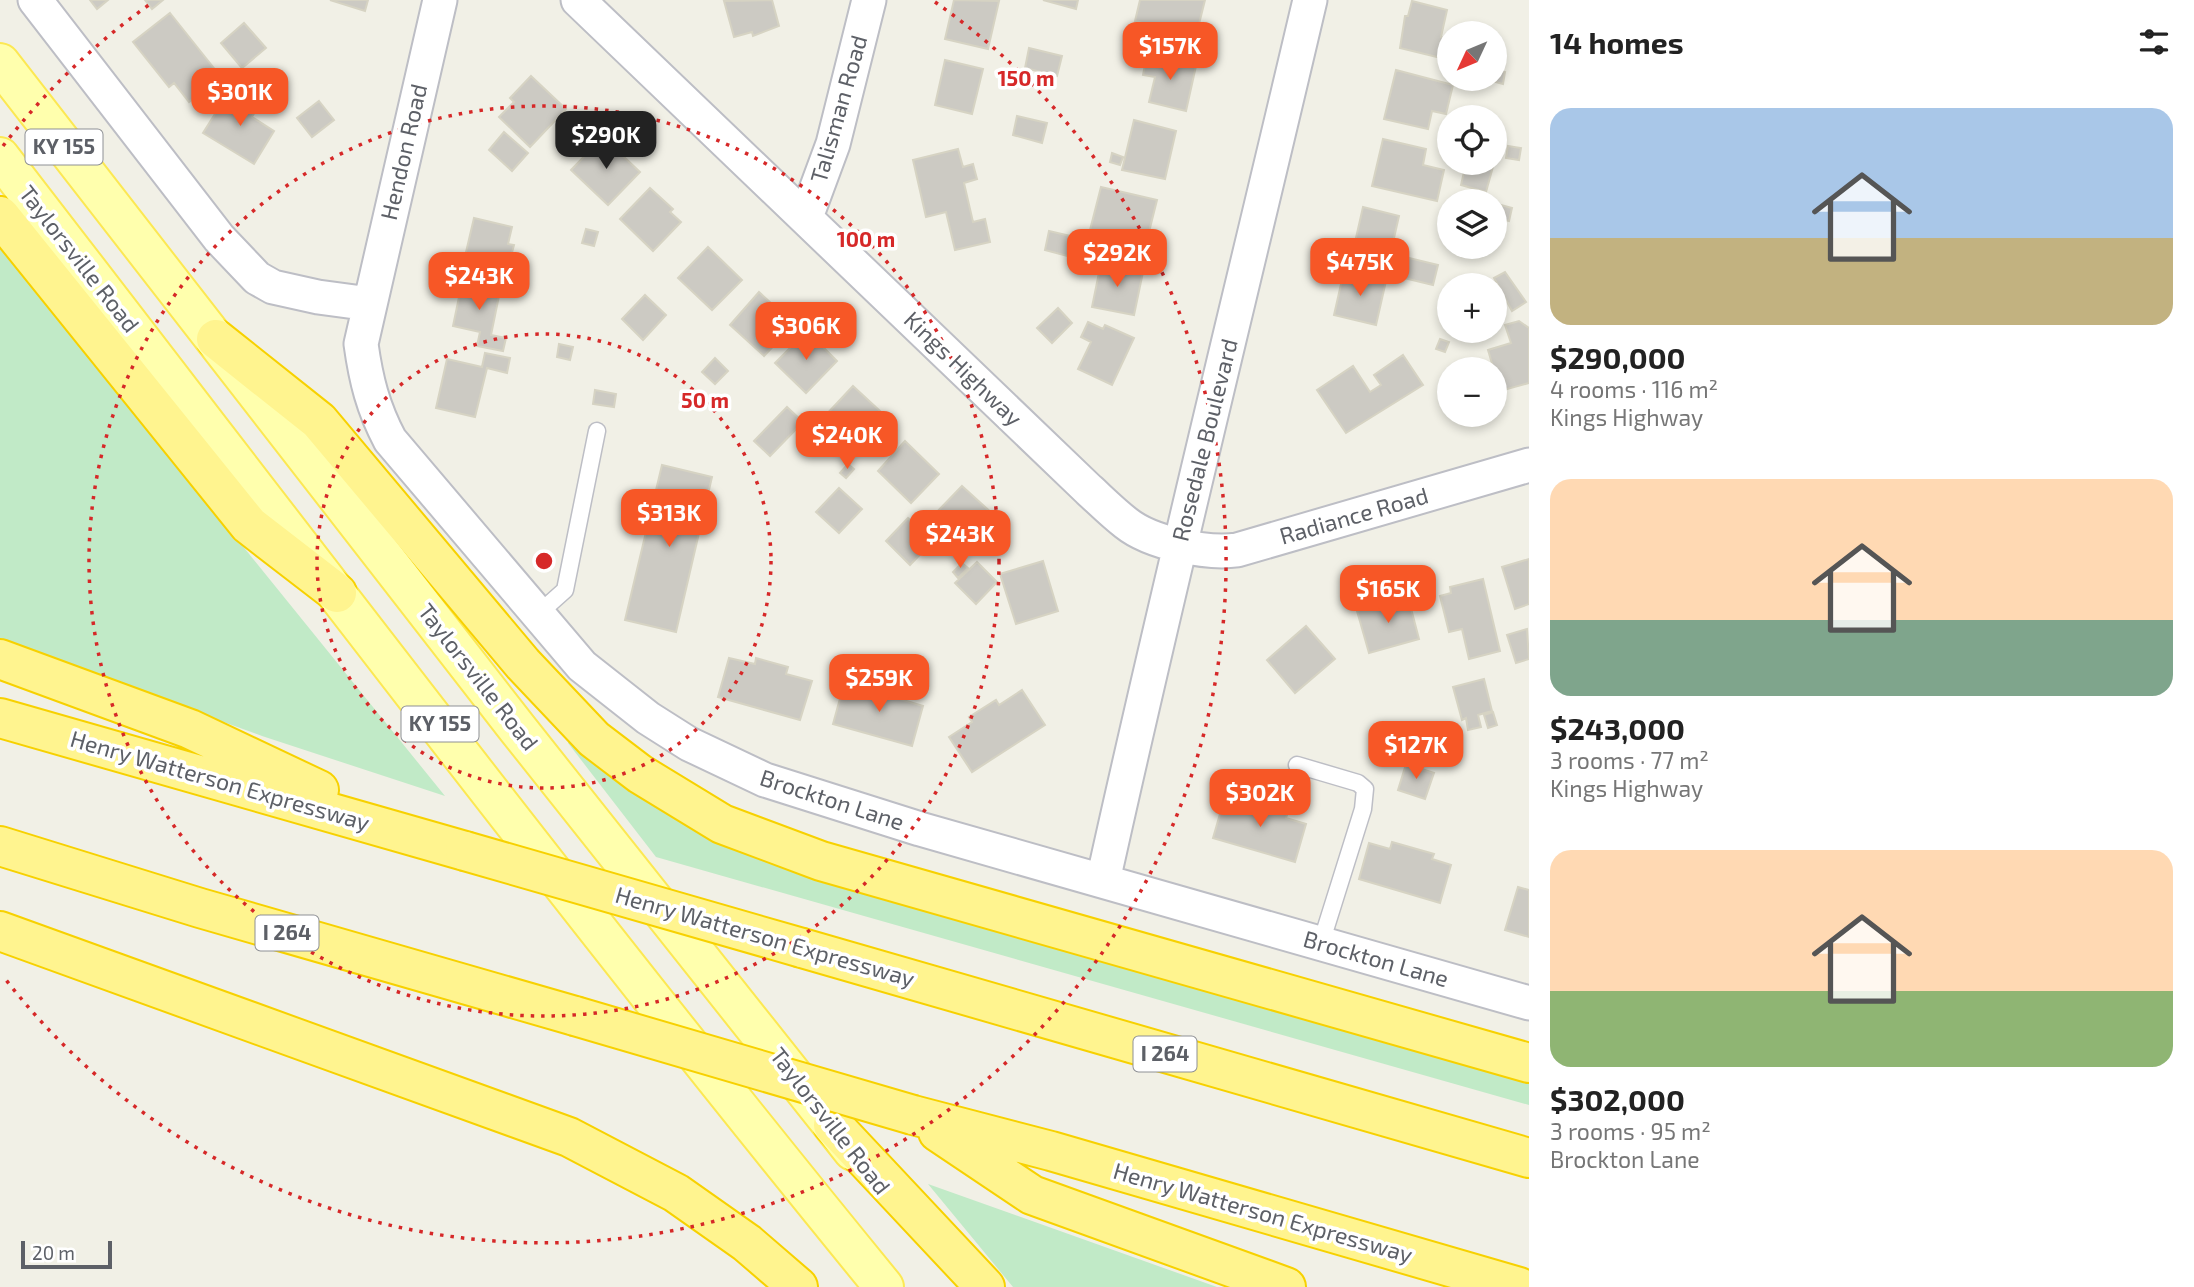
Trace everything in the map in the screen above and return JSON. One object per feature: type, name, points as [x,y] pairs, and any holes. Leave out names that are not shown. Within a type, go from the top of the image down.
[{"type":"highway","points":[[0,216],[249,525],[337,593]]},
{"type":"highway","points":[[216,339],[319,421],[523,664],[594,739],[639,774],[722,824],[821,861],[1529,1063]]},
{"type":"highway","points":[[0,659],[190,729],[416,836]]},
{"type":"highway","name":"Henry Watterson Expressway","points":[[0,718],[1529,1158]]},
{"type":"highway","name":"Henry Watterson Expressway","points":[[0,846],[200,908],[1519,1287]]},
{"type":"highway","points":[[0,932],[569,1137],[676,1193],[747,1243],[798,1287]]},
{"type":"highway","points":[[913,1115],[1032,1195],[1286,1287]]},
{"type":"highway","points":[[832,1125],[985,1287]]},
{"type":"main road","name":"Taylorsville Road","points":[[0,63],[517,728],[960,1287]]},
{"type":"main road","name":"Taylorsville Road","points":[[0,157],[337,593],[884,1287]]},
{"type":"street","points":[[35,0],[219,238],[257,278],[273,287],[317,298],[370,303]]},
{"type":"street","name":"Hendon Road","points":[[370,303],[440,0]]},
{"type":"street","name":"Kings Highway","points":[[578,0],[1128,525],[1178,545]]},
{"type":"street","name":"Talisman Road","points":[[806,217],[832,144],[869,0]]},
{"type":"street","name":"Rosedale Boulevard","points":[[1102,881],[1178,545],[1195,488],[1310,0]]},
{"type":"street","name":"Brockton Lane","points":[[370,303],[361,344],[366,385],[374,409],[390,440],[582,666],[648,718],[689,744],[765,780],[920,829],[1529,1003]]},
{"type":"street","name":"Radiance Road","points":[[1178,545],[1217,553],[1237,550],[1529,466]]},
{"type":"lane","points":[[537,615],[565,590],[597,431]]},
{"type":"lane","points":[[1297,765],[1358,783],[1365,789],[1363,809],[1321,943]]},
{"type":"green space","points":[[0,246],[445,796],[262,736],[0,641]]},
{"type":"green space","points":[[570,739],[613,775],[676,818],[749,855],[1529,1081],[1529,1105],[656,857],[568,743]]},
{"type":"green space","points":[[928,1184],[1217,1287],[1013,1287]]},
{"type":"building","points":[[90,0],[108,0],[97,9]]},
{"type":"building","points":[[145,0],[163,0],[152,9]]},
{"type":"building","points":[[330,0],[368,0],[365,11]]},
{"type":"building","points":[[772,0],[779,26],[753,36],[752,32],[734,37],[724,1]]},
{"type":"building","points":[[954,0],[999,1],[988,49],[945,39]]},
{"type":"building","points":[[1043,0],[1078,0],[1076,9]]},
{"type":"building","points":[[1140,0],[1205,0],[1194,44],[1152,34],[1154,26],[1135,21]]},
{"type":"building","points":[[1412,1],[1447,10],[1445,21],[1437,21],[1437,57],[1400,48],[1405,16],[1408,16]]},
{"type":"building","points":[[170,13],[221,77],[189,102],[174,83],[169,87],[133,42]]},
{"type":"building","points":[[244,23],[266,48],[242,68],[221,43]]},
{"type":"building","points":[[1029,48],[1062,56],[1057,76],[1025,68]]},
{"type":"building","points":[[1155,56],[1196,66],[1186,111],[1149,102],[1155,77],[1143,75],[1146,60],[1154,62]]},
{"type":"building","points":[[945,60],[983,69],[972,114],[935,105]]},
{"type":"building","points":[[1396,70],[1437,81],[1437,91],[1452,91],[1448,105],[1437,105],[1437,112],[1432,111],[1428,129],[1384,119]]},
{"type":"building","points":[[531,76],[566,109],[530,147],[499,117],[514,102],[510,98]]},
{"type":"building","points":[[245,92],[261,101],[252,117],[274,131],[254,164],[203,133],[225,98],[237,105]]},
{"type":"building","points":[[319,101],[334,120],[312,137],[297,118]]},
{"type":"building","points":[[1017,116],[1047,123],[1042,143],[1013,135]]},
{"type":"building","points":[[1134,120],[1176,131],[1165,179],[1122,170]]},
{"type":"building","points":[[504,132],[528,153],[512,171],[489,150]]},
{"type":"building","points":[[603,137],[640,172],[608,205],[571,170]]},
{"type":"building","points":[[1383,139],[1426,149],[1423,165],[1437,168],[1437,175],[1443,175],[1440,189],[1437,189],[1437,201],[1372,186]]},
{"type":"building","points":[[1508,146],[1521,148],[1519,160],[1507,158]]},
{"type":"building","points":[[958,149],[963,167],[973,164],[977,179],[964,183],[973,222],[985,219],[990,242],[955,250],[946,212],[926,217],[913,160]]},
{"type":"building","points":[[1112,153],[1123,157],[1120,165],[1110,162]]},
{"type":"building","points":[[1463,175],[1491,175],[1487,189],[1461,185]]},
{"type":"building","points":[[1101,187],[1157,200],[1146,244],[1090,230]]},
{"type":"building","points":[[650,188],[673,209],[670,212],[681,222],[653,251],[620,219]]},
{"type":"building","points":[[1363,207],[1399,216],[1389,260],[1353,251]]},
{"type":"building","points":[[1507,207],[1512,208],[1507,220]]},
{"type":"building","points":[[474,218],[512,227],[508,244],[514,245],[506,275],[463,265]]},
{"type":"building","points":[[586,229],[598,232],[594,246],[582,243]]},
{"type":"building","points":[[1049,231],[1079,238],[1075,258],[1045,250]]},
{"type":"building","points":[[708,247],[742,280],[712,310],[678,278]]},
{"type":"building","points":[[1409,258],[1438,265],[1433,285],[1404,278]]},
{"type":"building","points":[[1101,263],[1143,272],[1134,315],[1092,307]]},
{"type":"building","points":[[1344,271],[1386,281],[1376,325],[1334,315]]},
{"type":"building","points":[[1507,275],[1526,302],[1512,311],[1507,302]]},
{"type":"building","points":[[463,278],[501,286],[491,335],[506,338],[503,351],[477,346],[480,332],[453,326]]},
{"type":"building","points":[[759,292],[794,324],[764,356],[730,325]]},
{"type":"building","points":[[645,295],[666,315],[643,340],[622,319]]},
{"type":"building","points":[[1058,308],[1072,323],[1052,343],[1037,328]]},
{"type":"building","points":[[1519,321],[1529,328],[1529,383],[1507,389],[1507,357],[1490,357],[1488,350],[1511,343],[1507,324]]},
{"type":"building","points":[[1088,322],[1103,329],[1105,325],[1134,338],[1112,385],[1078,369],[1091,342],[1081,337]]},
{"type":"building","points":[[807,331],[837,361],[806,393],[775,363]]},
{"type":"building","points":[[1438,343],[1449,343],[1445,352],[1436,349]]},
{"type":"building","points":[[559,344],[573,347],[570,360],[557,357]]},
{"type":"building","points":[[485,353],[510,358],[507,373],[487,368],[475,417],[436,408],[447,359],[482,367]]},
{"type":"building","points":[[1403,355],[1423,385],[1346,433],[1317,390],[1353,366],[1370,392],[1381,385],[1374,375]]},
{"type":"building","points":[[715,358],[728,371],[715,384],[702,372]]},
{"type":"building","points":[[853,386],[892,422],[861,455],[823,418]]},
{"type":"building","points":[[595,390],[616,394],[614,407],[593,404]]},
{"type":"building","points":[[787,407],[803,422],[770,456],[754,441]]},
{"type":"building","points":[[905,441],[939,474],[911,503],[878,471]]},
{"type":"building","points":[[848,464],[854,469],[846,478],[840,473]]},
{"type":"building","points":[[662,465],[712,477],[676,632],[625,620]]},
{"type":"building","points":[[962,486],[994,515],[963,547],[932,517]]},
{"type":"building","points":[[839,488],[862,509],[839,533],[816,512]]},
{"type":"building","points":[[908,518],[932,542],[910,565],[886,541]]},
{"type":"building","points":[[1529,559],[1529,604],[1515,609],[1502,567]]},
{"type":"building","points":[[1043,561],[1058,611],[1016,624],[1000,574]]},
{"type":"building","points":[[977,562],[997,582],[976,604],[955,583]]},
{"type":"building","points":[[962,563],[968,568],[958,578],[953,572]]},
{"type":"building","points":[[1483,579],[1500,651],[1469,659],[1462,629],[1449,632],[1440,596],[1451,593],[1450,587]]},
{"type":"building","points":[[1408,597],[1419,639],[1369,653],[1357,611]]},
{"type":"building","points":[[1306,626],[1335,659],[1295,693],[1267,660]]},
{"type":"building","points":[[1527,629],[1529,659],[1516,663],[1507,635]]},
{"type":"building","points":[[729,658],[755,664],[756,658],[788,667],[786,674],[812,681],[800,720],[718,697]]},
{"type":"building","points":[[1484,679],[1492,711],[1478,715],[1481,727],[1468,730],[1466,718],[1462,720],[1453,687]]},
{"type":"building","points":[[844,684],[870,692],[872,684],[902,693],[900,699],[923,706],[912,746],[833,724]]},
{"type":"building","points":[[1022,690],[1045,725],[972,772],[949,737],[972,722],[969,717],[996,700],[999,705]]},
{"type":"building","points":[[1493,712],[1497,725],[1488,728],[1484,715]]},
{"type":"building","points":[[1455,725],[1459,743],[1444,747],[1441,728]]},
{"type":"building","points":[[1406,764],[1434,773],[1425,799],[1398,790]]},
{"type":"building","points":[[1224,800],[1246,807],[1248,800],[1288,812],[1286,818],[1306,824],[1295,862],[1213,838]]},
{"type":"building","points":[[1392,842],[1434,854],[1432,859],[1451,865],[1440,903],[1359,879],[1369,843],[1390,849]]},
{"type":"building","points":[[1518,887],[1529,890],[1529,937],[1505,930]]}]
